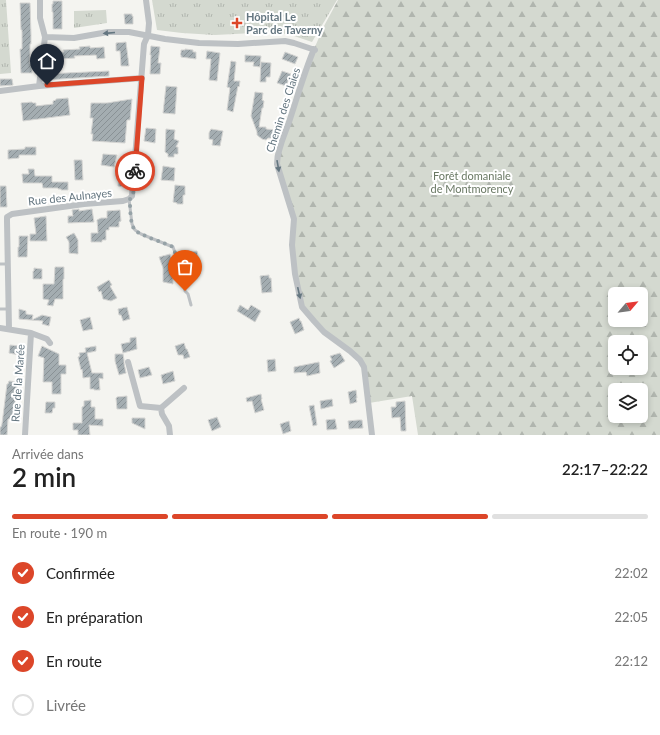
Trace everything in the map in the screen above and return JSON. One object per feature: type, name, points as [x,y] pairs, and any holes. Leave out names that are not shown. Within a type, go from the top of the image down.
[{"type":"street","points":[[40,0],[40,18],[44,37],[40,86]]},
{"type":"street","points":[[130,199],[133,191],[144,44],[148,35],[149,23],[146,0]]},
{"type":"street","points":[[44,37],[74,38],[108,32],[129,32],[148,35]]},
{"type":"street","name":"Chemin des Claies","points":[[148,35],[165,39],[199,43],[238,44],[285,41],[315,50],[302,80],[277,157],[278,169],[294,219],[292,245],[295,274],[302,307],[324,332],[350,351],[363,364],[372,435]]},
{"type":"street","points":[[0,91],[40,86],[142,78]]},
{"type":"street","name":"Rue des Aulnayes","points":[[0,217],[84,204],[123,202],[130,199]]},
{"type":"street","points":[[7,217],[9,329]]},
{"type":"street","points":[[0,328],[32,333],[47,339],[50,343]]},
{"type":"street","name":"Rue de la Marée","points":[[25,435],[32,333]]},
{"type":"street","points":[[128,362],[140,406],[161,408],[184,388]]},
{"type":"street","points":[[161,408],[162,414],[170,426],[170,435]]},
{"type":"lane","points":[[130,199],[132,224],[135,230],[141,234],[173,247],[181,269],[185,291],[188,294],[191,305]]},
{"type":"lane","points":[[0,264],[7,264]]},
{"type":"lane","points":[[0,309],[8,309]]},
{"type":"green space","points":[[0,0],[6,0],[11,73],[0,74]]},
{"type":"green space","name":"Hôpital Le Parc de Taverny","points":[[152,0],[337,0],[312,42],[288,34],[254,33],[215,35],[157,30]]},
{"type":"green space","name":"Forêt domaniale de Montmorency","points":[[338,0],[660,0],[660,435],[418,435],[412,396],[369,403],[364,367],[302,307],[295,275],[294,222],[279,169],[280,146],[311,56],[324,26]]},
{"type":"green space","points":[[106,10],[107,23],[74,28],[74,11]]},
{"type":"building","points":[[53,1],[62,1],[62,29],[53,29]]},
{"type":"building","points":[[20,3],[30,3],[30,64],[32,63],[32,73],[21,73],[20,49],[22,49],[22,30]]},
{"type":"building","points":[[124,14],[132,14],[133,24],[125,24]]},
{"type":"building","points":[[126,42],[129,66],[121,66],[120,51],[116,51],[116,43]]},
{"type":"building","points":[[90,46],[90,48],[104,47],[105,58],[97,59],[96,55],[74,56],[75,58],[58,59],[58,63],[51,64],[50,53],[64,52],[63,50],[80,49],[79,47]]},
{"type":"building","points":[[151,46],[160,47],[158,63],[161,63],[160,74],[150,74]]},
{"type":"building","points":[[185,49],[196,52],[196,59],[181,57],[181,50]]},
{"type":"building","points":[[207,51],[220,53],[217,81],[209,80],[211,59],[206,59]]},
{"type":"building","points":[[285,52],[298,57],[295,64],[282,59]]},
{"type":"building","points":[[245,55],[261,56],[260,67],[253,66],[254,62],[245,62]]},
{"type":"building","points":[[231,61],[236,62],[234,81],[240,81],[233,112],[227,110],[230,88],[227,87]]},
{"type":"building","points":[[261,62],[271,63],[270,77],[266,77],[266,82],[260,82]]},
{"type":"building","points":[[109,71],[109,76],[45,80],[45,74]]},
{"type":"building","points":[[282,71],[291,74],[286,86],[277,83]]},
{"type":"building","points":[[0,79],[12,79],[13,85],[0,86]]},
{"type":"building","points":[[166,86],[177,87],[175,114],[163,113]]},
{"type":"building","points":[[255,92],[263,93],[262,100],[264,101],[259,127],[266,127],[266,129],[276,130],[276,138],[268,138],[266,140],[257,135],[251,116]]},
{"type":"building","points":[[68,98],[70,115],[23,121],[21,103],[32,102],[36,103],[36,106],[53,104],[53,101],[56,99]]},
{"type":"building","points":[[132,99],[130,120],[127,120],[125,143],[92,141],[93,134],[91,134],[93,118],[90,118],[91,103],[107,103]]},
{"type":"building","points":[[146,128],[156,129],[155,143],[144,141]]},
{"type":"building","points":[[166,129],[175,130],[174,139],[179,141],[176,147],[178,147],[178,154],[174,154],[174,157],[168,157],[168,154],[165,152]]},
{"type":"building","points":[[211,129],[223,131],[220,146],[212,145],[213,140],[209,139]]},
{"type":"building","points":[[25,147],[36,147],[36,155],[19,155],[19,158],[8,159],[8,150],[25,149]]},
{"type":"building","points":[[103,154],[117,155],[114,167],[101,165]]},
{"type":"building","points":[[74,160],[82,160],[83,180],[75,180]]},
{"type":"building","points":[[163,166],[175,168],[174,181],[161,180]]},
{"type":"building","points":[[28,169],[34,169],[35,176],[52,176],[52,182],[68,182],[68,190],[43,188],[42,183],[23,183],[22,174],[29,174]]},
{"type":"building","points":[[119,174],[126,175],[125,187],[118,186]]},
{"type":"building","points":[[175,185],[185,186],[183,204],[173,202]]},
{"type":"building","points":[[0,186],[6,186],[7,207],[0,207]]},
{"type":"building","points":[[79,209],[79,211],[92,209],[94,222],[68,223],[68,216],[73,216],[72,210]]},
{"type":"building","points":[[120,210],[121,221],[119,222],[119,227],[109,227],[109,230],[106,230],[106,240],[102,240],[102,242],[91,242],[91,233],[98,233],[97,220],[107,218],[107,211]]},
{"type":"building","points":[[46,216],[47,241],[30,241],[30,234],[36,234],[34,218]]},
{"type":"building","points":[[74,233],[78,240],[78,254],[69,253],[69,242],[66,237]]},
{"type":"building","points":[[19,236],[28,236],[27,257],[18,257]]},
{"type":"building","points":[[197,251],[200,267],[195,268],[194,264],[191,264],[189,252]]},
{"type":"building","points":[[170,254],[175,265],[173,284],[163,282],[163,268],[159,257]]},
{"type":"building","points":[[55,267],[64,267],[63,299],[55,299],[53,306],[47,305],[49,300],[43,299],[43,284],[54,284]]},
{"type":"building","points":[[34,268],[42,269],[42,279],[33,279]]},
{"type":"building","points":[[269,275],[269,278],[271,278],[272,292],[262,293],[260,276]]},
{"type":"building","points":[[109,280],[112,285],[110,286],[117,298],[111,301],[103,299],[101,291],[99,292],[97,287]]},
{"type":"building","points":[[240,305],[248,310],[251,305],[261,311],[255,322],[237,311]]},
{"type":"building","points":[[127,307],[130,319],[123,321],[121,315],[119,315],[118,309]]},
{"type":"building","points":[[19,309],[26,311],[26,314],[33,315],[32,320],[42,315],[51,317],[49,326],[42,324],[43,321],[19,319]]},
{"type":"building","points":[[90,317],[93,329],[83,331],[80,320]]},
{"type":"building","points":[[299,318],[304,330],[295,334],[290,322]]},
{"type":"building","points":[[136,337],[137,349],[123,353],[121,344],[130,342],[130,338]]},
{"type":"building","points":[[184,343],[190,357],[184,359],[183,355],[178,355],[175,346]]},
{"type":"building","points":[[10,345],[20,346],[19,355],[9,353]]},
{"type":"building","points":[[42,346],[59,354],[59,365],[66,365],[66,374],[61,374],[61,394],[52,394],[52,382],[43,382],[44,358],[38,356]]},
{"type":"building","points":[[96,346],[96,351],[87,353],[92,373],[103,373],[103,379],[99,378],[100,390],[90,389],[90,377],[83,378],[78,357],[80,356],[79,353],[86,352],[85,348]]},
{"type":"building","points":[[340,353],[345,361],[334,368],[330,361],[332,360],[330,356]]},
{"type":"building","points":[[115,354],[123,354],[126,373],[119,375],[115,361]]},
{"type":"building","points":[[275,359],[276,371],[268,372],[267,360]]},
{"type":"building","points":[[319,362],[320,373],[307,376],[306,372],[294,373],[294,367]]},
{"type":"building","points":[[149,367],[152,375],[140,378],[138,370]]},
{"type":"building","points":[[173,371],[175,381],[163,384],[161,375]]},
{"type":"building","points":[[9,381],[18,382],[13,419],[8,419],[7,435],[0,435],[7,384]]},
{"type":"building","points":[[356,390],[357,402],[350,404],[348,392]]},
{"type":"building","points":[[261,394],[264,410],[255,413],[252,401],[247,402],[246,398]]},
{"type":"building","points":[[127,396],[127,409],[117,409],[116,398]]},
{"type":"building","points":[[332,399],[333,406],[321,409],[320,401]]},
{"type":"building","points":[[91,400],[91,407],[95,407],[95,419],[103,419],[103,426],[89,425],[90,435],[78,435],[78,430],[73,430],[73,423],[82,423],[82,407],[84,406],[84,401]]},
{"type":"building","points":[[405,401],[406,431],[401,431],[400,417],[392,418],[391,407],[396,407],[396,402]]},
{"type":"building","points":[[46,402],[55,402],[55,408],[53,408],[52,413],[45,413]]},
{"type":"building","points":[[314,405],[317,425],[313,426],[309,406]]},
{"type":"building","points":[[217,417],[221,427],[212,431],[208,420]]},
{"type":"building","points":[[132,418],[145,418],[145,429],[132,423]]},
{"type":"building","points":[[335,419],[337,429],[327,430],[326,420]]},
{"type":"building","points":[[362,420],[363,428],[349,429],[348,421]]},
{"type":"building","points":[[289,421],[291,431],[283,434],[280,424]]},
{"type":"way so far","points":[[135,171],[133,191],[130,199],[132,224],[135,230],[141,234],[173,247],[181,269],[185,291]]},
{"type":"place","name":"Hôpital Le Parc de Taverny","points":[[237,23]]},
{"type":"route","points":[[47,85],[142,78],[135,171]]}]
